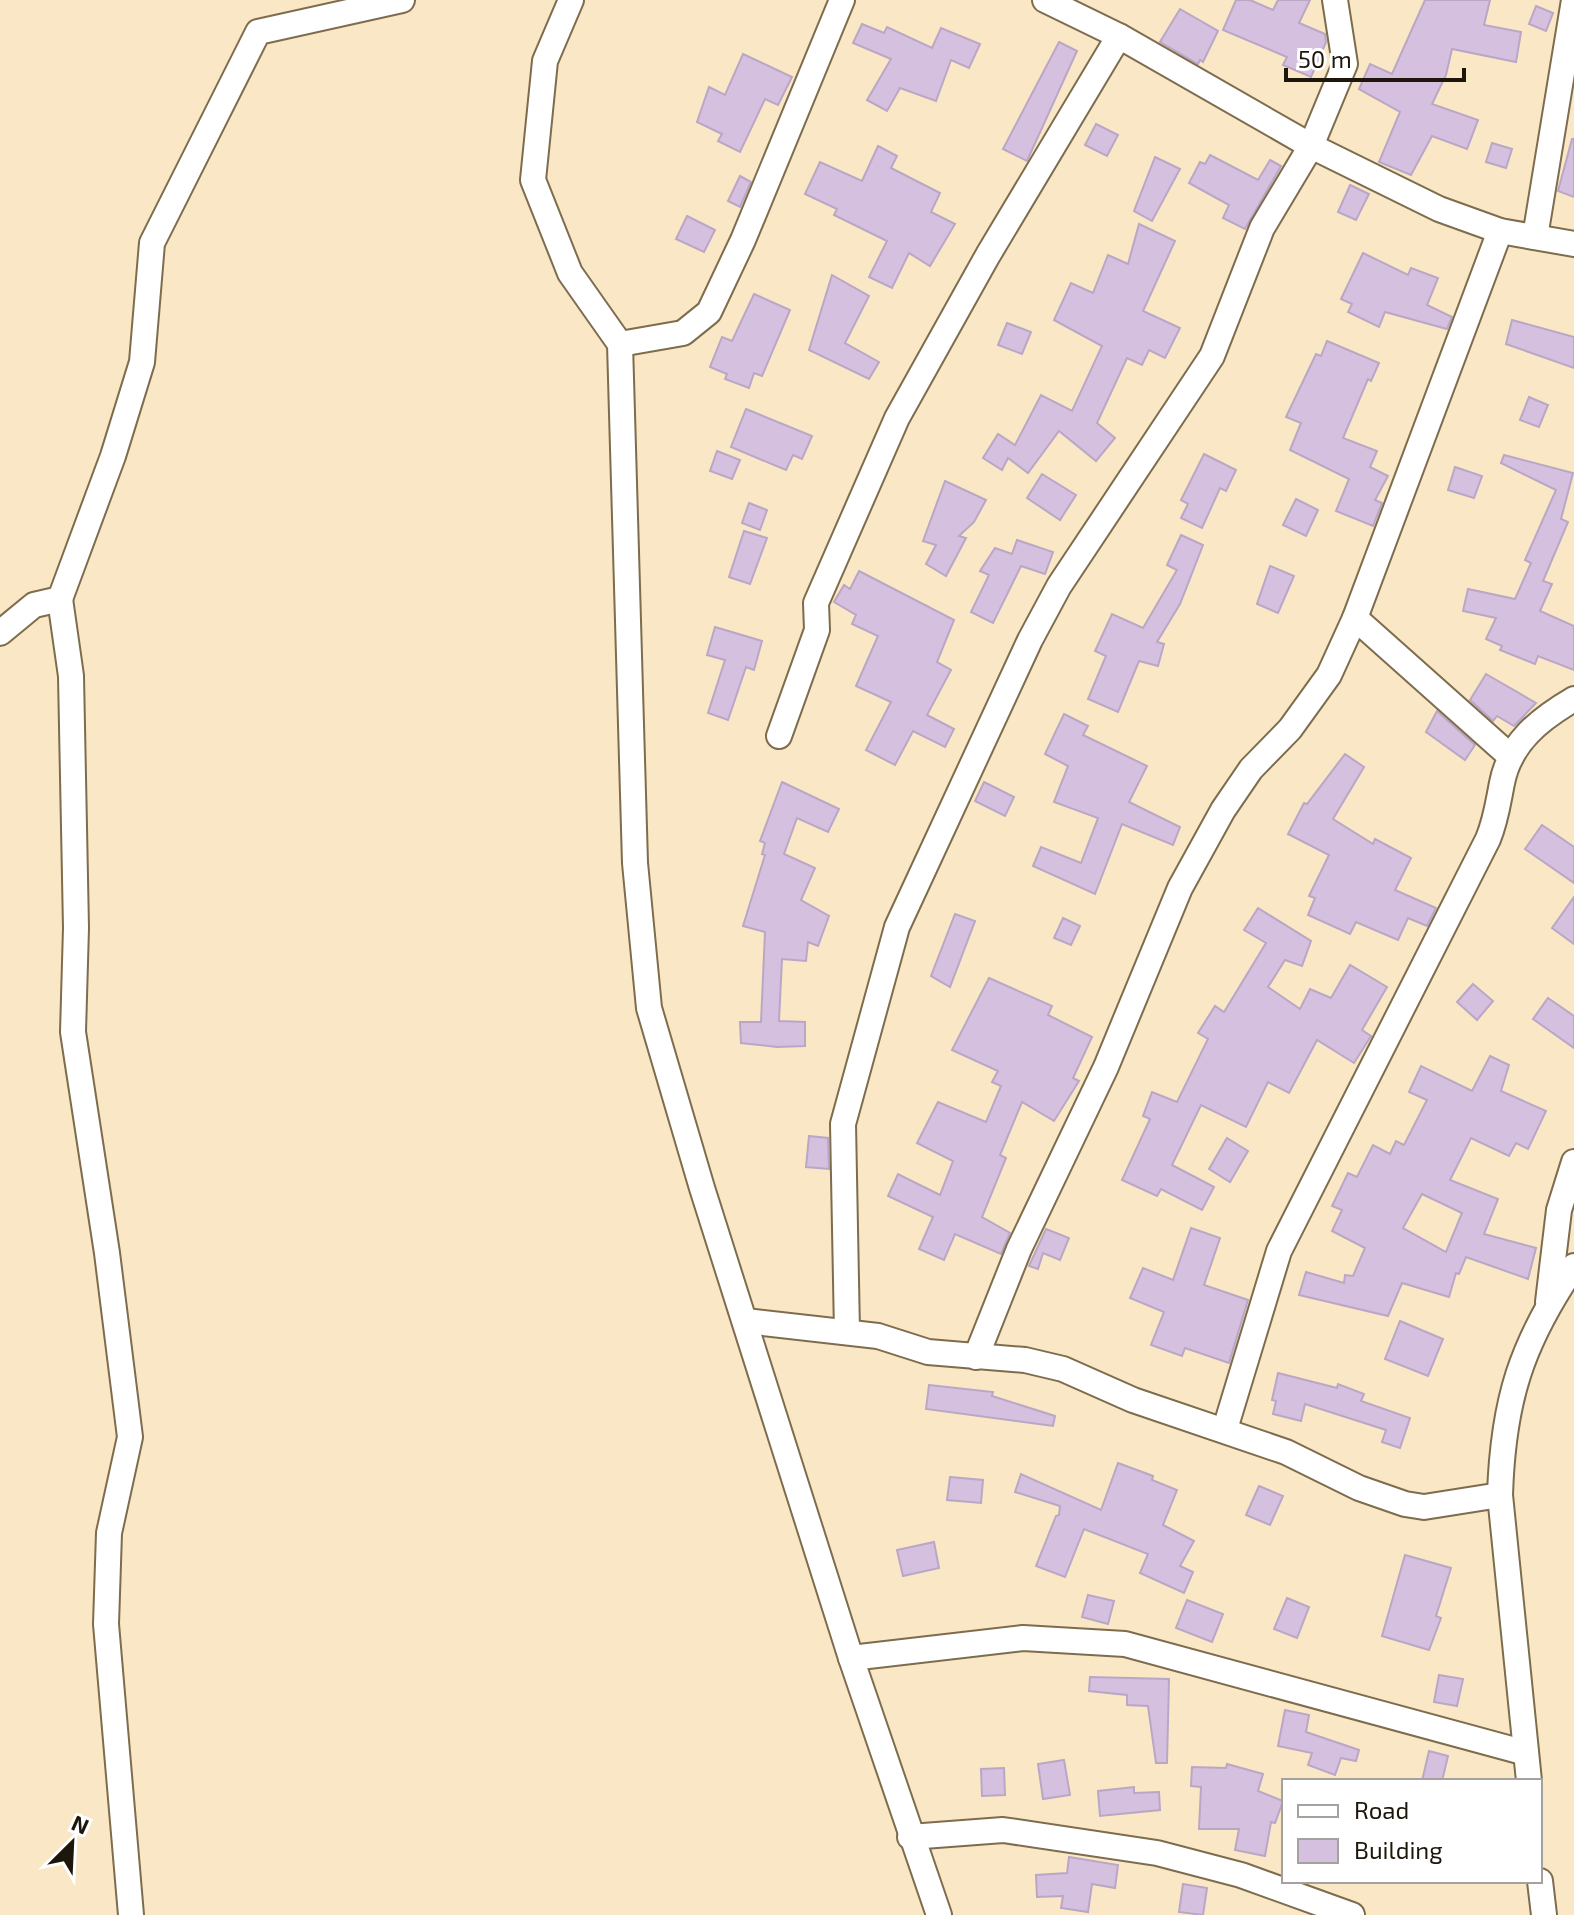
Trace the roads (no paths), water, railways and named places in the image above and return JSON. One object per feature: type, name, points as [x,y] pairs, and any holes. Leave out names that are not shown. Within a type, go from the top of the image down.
[{"type":"street","points":[[131,1915],[106,1624],[109,1533],[130,1437],[107,1253],[73,1032],[76,928],[71,676],[60,599],[113,456],[142,362],[152,243],[258,32],[402,0]]},
{"type":"street","points":[[571,0],[545,61],[533,180],[570,273],[620,344],[635,863],[649,1008],[702,1188],[851,1658],[939,1915]]},
{"type":"street","points":[[620,344],[683,333],[709,312],[743,240],[842,0]]},
{"type":"street","points":[[847,1332],[843,1124],[897,927],[1030,640],[1059,586],[1212,356],[1262,228],[1311,146],[1345,64],[1335,0]]},
{"type":"street","points":[[1535,237],[1574,0]]},
{"type":"street","points":[[1059,2],[1311,146],[1439,209],[1500,231],[1574,244]]},
{"type":"street","points":[[779,736],[817,630],[816,603],[897,418],[973,281],[1119,36]]},
{"type":"street","points":[[976,1357],[1019,1249],[1106,1067],[1180,888],[1223,810],[1251,769],[1290,729],[1329,675],[1355,618],[1500,231]]},
{"type":"street","points":[[0,633],[34,605],[60,599]]},
{"type":"street","points":[[1355,618],[1511,757]]},
{"type":"street","points":[[1225,1429],[1279,1251],[1488,839],[1498,816],[1502,782],[1511,757],[1541,718],[1574,699]]},
{"type":"street","points":[[1548,1304],[1559,1210],[1574,1162]]},
{"type":"street","points":[[1529,1779],[1500,1495],[1508,1402],[1524,1354],[1548,1304],[1574,1266]]},
{"type":"street","points":[[746,1321],[878,1336],[928,1352],[1025,1360],[1063,1369],[1133,1400],[1286,1452],[1359,1488],[1405,1504],[1424,1507],[1500,1495]]},
{"type":"street","points":[[851,1658],[1023,1638],[1125,1644],[1526,1753]]},
{"type":"street","points":[[910,1837],[1003,1830],[1157,1853],[1241,1875],[1352,1915]]},
{"type":"street","points":[[1540,1883],[1544,1915]]}]
